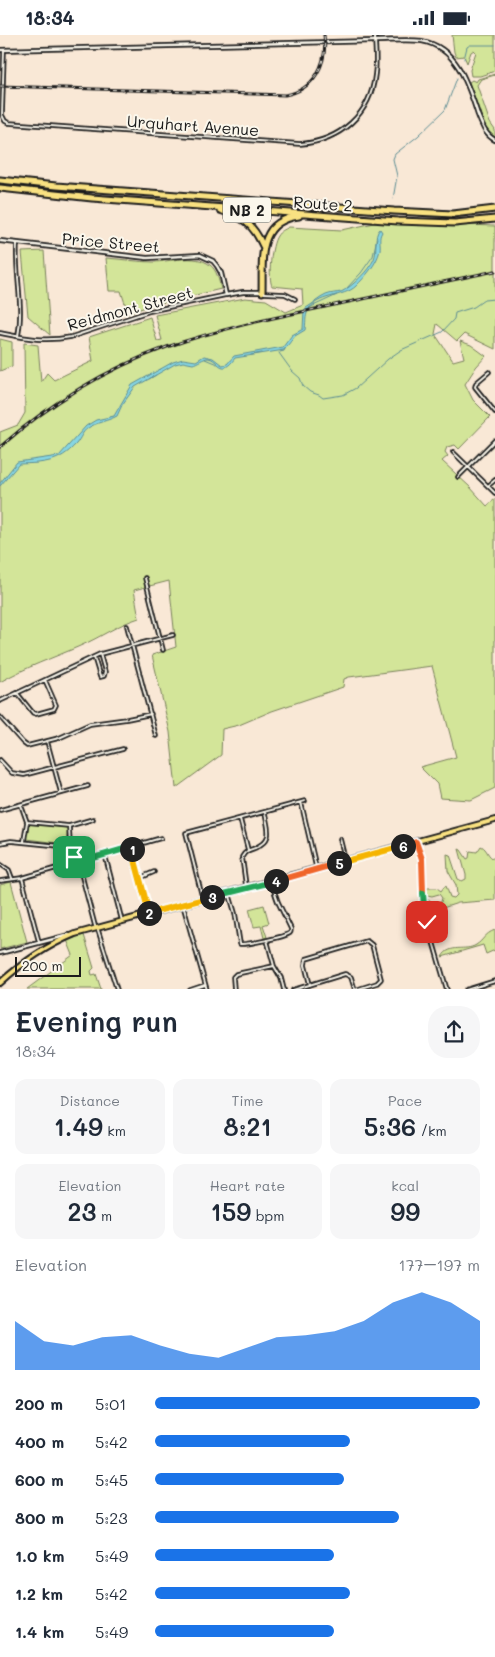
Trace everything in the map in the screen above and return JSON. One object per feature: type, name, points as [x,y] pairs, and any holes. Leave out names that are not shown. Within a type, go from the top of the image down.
[{"type":"highway","name":"Route 2","points":[[0,180],[56,186],[394,211],[452,214],[495,209]]},
{"type":"highway","name":"Route 2","points":[[0,188],[63,195],[327,216],[455,223],[495,219]]},
{"type":"highway","points":[[196,206],[227,212],[244,219],[258,235],[263,247]]},
{"type":"highway","points":[[262,292],[263,247],[271,229],[279,221],[289,217],[327,216]]},
{"type":"main road","points":[[0,983],[21,964],[41,950],[75,934],[96,927],[317,870],[495,820]]},
{"type":"street","name":"Urquhart Avenue","points":[[2,50],[2,115],[5,121],[9,123],[300,144],[314,143],[335,135],[346,128],[363,111],[372,90],[376,72],[375,35]]},
{"type":"street","points":[[2,50],[375,41],[423,42],[450,56],[457,64],[467,82],[484,131],[495,140]]},
{"type":"street","name":"Price Street","points":[[0,241],[147,258],[200,255],[207,257],[217,266],[221,273],[226,295]]},
{"type":"street","points":[[17,244],[16,258],[20,315],[18,337]]},
{"type":"street","name":"Reidmont Street","points":[[0,333],[43,340],[64,338],[150,311],[248,292],[284,294],[295,299]]},
{"type":"street","points":[[489,371],[476,383],[476,387],[495,412]]},
{"type":"street","points":[[458,477],[495,440]]},
{"type":"street","points":[[453,452],[495,493]]},
{"type":"street","points":[[488,486],[495,480]]},
{"type":"street","points":[[146,578],[163,650]]},
{"type":"street","points":[[127,626],[156,735]]},
{"type":"street","points":[[0,701],[100,654],[173,635]]},
{"type":"street","points":[[94,657],[100,677],[104,677],[105,673],[100,654]]},
{"type":"street","points":[[17,693],[32,713],[36,714],[54,709],[56,705],[45,680]]},
{"type":"street","points":[[0,717],[27,746],[47,741],[90,724],[151,714]]},
{"type":"street","points":[[47,741],[61,793]]},
{"type":"street","points":[[0,760],[12,773],[24,775],[123,749]]},
{"type":"street","points":[[0,810],[88,786]]},
{"type":"street","points":[[203,900],[186,833],[305,801]]},
{"type":"street","points":[[301,802],[317,870]]},
{"type":"street","points":[[21,805],[27,822],[24,841]]},
{"type":"street","points":[[247,888],[242,860],[248,850],[265,842],[268,838],[269,831],[264,812]]},
{"type":"street","points":[[27,822],[69,826],[93,819]]},
{"type":"street","points":[[240,819],[248,850]]},
{"type":"street","points":[[69,826],[70,847],[80,869],[96,927],[117,989]]},
{"type":"street","points":[[0,881],[22,878],[161,838]]},
{"type":"street","points":[[340,839],[346,862]]},
{"type":"street","points":[[0,843],[24,841],[70,847]]},
{"type":"street","points":[[416,842],[422,859],[424,907],[446,989]]},
{"type":"street","points":[[131,847],[149,913]]},
{"type":"street","points":[[105,855],[122,921]]},
{"type":"street","points":[[0,864],[9,870],[12,878]]},
{"type":"street","points":[[140,878],[154,872]]},
{"type":"street","points":[[22,878],[41,950]]},
{"type":"street","points":[[229,893],[235,913],[240,944],[244,945],[288,934],[292,927],[278,903],[271,882]]},
{"type":"street","points":[[183,905],[207,989]]},
{"type":"street","points":[[0,953],[75,934]]},
{"type":"street","points":[[266,939],[274,966],[281,978],[284,989]]},
{"type":"street","points":[[293,989],[310,985],[345,974],[350,977],[355,989],[377,983],[381,979],[372,945],[367,941],[306,959],[305,965],[310,985]]},
{"type":"street","points":[[234,989],[233,977],[236,974],[274,966]]},
{"type":"street","points":[[466,989],[495,981]]},
{"type":"street","points":[[190,989],[205,985]]},
{"type":"green space","points":[[452,35],[495,35],[495,71],[480,76],[471,76],[470,70],[476,52],[474,50],[471,52],[467,63],[464,56],[456,57]]},
{"type":"green space","points":[[495,74],[481,79],[477,85],[490,123],[495,130],[495,137],[486,129],[469,82],[472,80],[476,82],[478,79]]},
{"type":"green space","points":[[379,222],[495,226],[495,349],[464,334],[457,341],[437,324],[435,334],[453,361],[464,358],[460,341],[471,345],[486,356],[465,384],[473,400],[490,417],[459,449],[455,445],[447,447],[445,452],[448,456],[442,461],[487,506],[495,499],[495,788],[471,800],[440,798],[437,784],[420,767],[456,757],[432,666],[349,677],[344,679],[343,687],[272,711],[239,725],[222,729],[221,755],[176,788],[170,732],[152,655],[176,647],[169,581],[134,590],[139,618],[0,682],[0,432],[18,425],[25,413],[24,343],[38,345],[41,382],[47,373],[54,380],[93,361],[89,337],[150,317],[157,341],[162,340],[155,315],[245,298],[266,300],[286,312],[303,305],[302,289],[272,286],[270,269],[275,240],[279,233],[289,227],[342,230]]},
{"type":"green space","points":[[44,251],[50,335],[28,316],[22,252]]},
{"type":"green space","points":[[106,258],[142,262],[197,259],[204,261],[212,267],[221,289],[149,306],[128,313],[121,291],[109,291]]},
{"type":"green space","points":[[0,339],[12,342],[12,366],[0,371]]},
{"type":"green space","points":[[28,823],[68,828],[66,844],[26,839]]},
{"type":"green space","points":[[481,846],[490,857],[495,859],[495,900],[458,903],[427,913],[426,900],[430,900],[429,904],[432,908],[440,905],[442,898],[439,894],[427,895],[425,892],[427,888],[437,888],[441,891],[446,886],[450,897],[454,898],[457,895],[456,885],[448,871],[447,854],[450,855],[458,879],[462,881],[466,879],[466,875],[459,849],[467,859],[469,858],[470,851],[477,852]]},
{"type":"green space","points":[[11,882],[27,942],[0,949],[0,885]]},
{"type":"green space","points":[[264,905],[269,923],[263,925],[267,937],[264,938],[261,926],[254,927],[249,909]]},
{"type":"green space","points":[[495,930],[495,950],[486,954],[483,945],[442,957],[449,950],[476,945]]},
{"type":"green space","points":[[84,935],[94,968],[91,971],[92,975],[96,974],[101,989],[27,989],[73,955],[67,940]]},
{"type":"water","points":[[380,229],[382,232],[380,250],[367,274],[351,290],[324,299],[312,306],[306,315],[305,330],[295,336],[284,350],[235,358],[226,367],[220,366],[208,358],[193,364],[183,362],[175,364],[135,387],[122,405],[117,416],[88,428],[76,444],[63,455],[51,461],[19,464],[0,486],[0,483],[17,462],[59,456],[86,426],[96,420],[114,416],[132,385],[173,362],[183,359],[196,361],[204,356],[213,358],[222,365],[227,364],[234,356],[283,347],[292,335],[303,329],[304,310],[306,308],[326,295],[345,290],[364,273],[374,259],[377,235]]},
{"type":"waterway","points":[[464,59],[467,47],[470,45],[495,45]]},
{"type":"waterway","points":[[393,199],[397,176],[393,159],[395,154],[418,136],[445,110],[457,78]]},
{"type":"waterway","points":[[346,289],[373,256],[377,238]]},
{"type":"waterway","points":[[309,308],[337,295]]},
{"type":"waterway","points":[[279,353],[292,371],[300,378],[303,386],[310,392],[323,398],[343,395],[356,388],[388,359],[401,350],[442,332],[454,319],[455,313],[474,307],[484,300],[495,299]]},
{"type":"waterway","points":[[280,352],[284,351],[286,347]]},
{"type":"waterway","points":[[251,355],[262,353]]},
{"type":"waterway","points":[[205,359],[217,364]]},
{"type":"waterway","points":[[149,379],[156,375]]},
{"type":"railway","points":[[0,86],[285,95],[304,88],[317,74],[324,56],[324,35]]},
{"type":"railway","points":[[0,447],[38,416],[79,389],[122,366],[167,347],[226,329],[495,271]]},
{"type":"route","points":[[74,857],[76,863],[131,847],[149,913],[317,870],[416,842],[422,859],[424,907],[427,922]]}]
